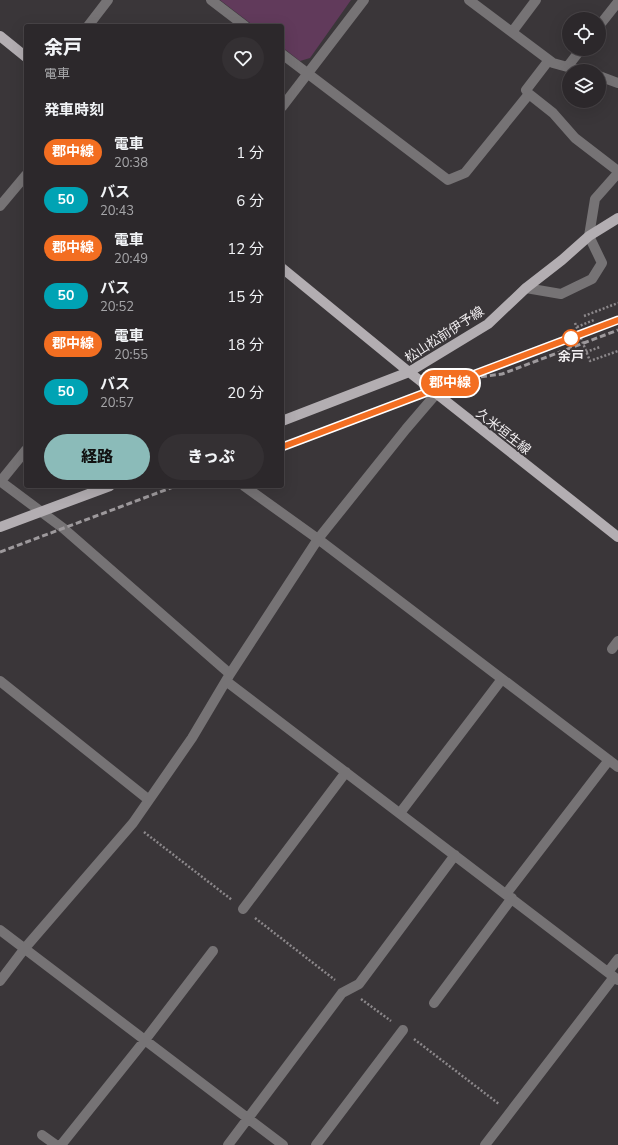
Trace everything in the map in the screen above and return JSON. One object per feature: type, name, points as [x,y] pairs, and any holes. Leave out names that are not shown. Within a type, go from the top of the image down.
[{"type":"main road","points":[[0,36],[24,56]]},
{"type":"main road","name":"松山松前伊予線","points":[[284,420],[409,372],[488,324],[526,288],[562,260],[589,236],[618,218]]},
{"type":"main road","name":"久米垣生線","points":[[284,270],[436,394],[618,537]]},
{"type":"main road","points":[[0,527],[105,488]]},
{"type":"street","points":[[90,24],[108,0]]},
{"type":"street","points":[[211,0],[242,24]]},
{"type":"street","points":[[284,104],[364,0]]},
{"type":"street","points":[[469,0],[553,63],[562,65]]},
{"type":"street","points":[[512,32],[536,0]]},
{"type":"street","points":[[606,17],[618,2]]},
{"type":"street","points":[[284,56],[448,180],[465,173],[529,94]]},
{"type":"street","points":[[570,64],[576,56]]},
{"type":"street","points":[[526,288],[561,294],[592,279],[602,264],[589,236],[595,199],[618,172],[575,138],[553,113],[526,90],[549,60]]},
{"type":"street","points":[[606,79],[618,83]]},
{"type":"street","points":[[0,206],[24,177]]},
{"type":"street","points":[[0,981],[24,948],[133,824],[192,738],[228,677],[318,539],[436,394]]},
{"type":"street","points":[[24,452],[0,482],[63,528],[228,677],[346,772],[613,976]]},
{"type":"street","points":[[247,488],[318,539],[618,767]]},
{"type":"street","points":[[400,813],[502,679]]},
{"type":"street","points":[[0,681],[149,800]]},
{"type":"street","points":[[434,1003],[509,896],[609,760]]},
{"type":"street","points":[[243,909],[346,772]]},
{"type":"street","points":[[228,1145],[342,993],[359,984],[455,855]]},
{"type":"street","points":[[0,930],[283,1145]]},
{"type":"street","points":[[61,1145],[146,1040],[213,951]]},
{"type":"street","points":[[485,1145],[613,976],[618,959]]},
{"type":"street","points":[[316,1145],[403,1030]]},
{"type":"street","points":[[42,1135],[56,1145]]},
{"type":"path","points":[[584,316],[618,304]]},
{"type":"path","points":[[594,320],[576,325],[590,362],[618,351]]},
{"type":"path","points":[[586,352],[600,347]]},
{"type":"path","points":[[133,824],[348,990],[510,1112]]},
{"type":"shaded area","points":[[220,0],[351,0],[310,58],[300,61],[284,49],[284,24],[251,24]]},
{"type":"railway","points":[[284,446],[618,321]]},
{"type":"railway","points":[[472,378],[502,374],[618,330]]},
{"type":"railway","points":[[0,552],[171,488]]},
{"type":"train","name":"郡中線","points":[[284,446],[618,320]]},
{"type":"place","name":"余戸","points":[[571,338]]}]
